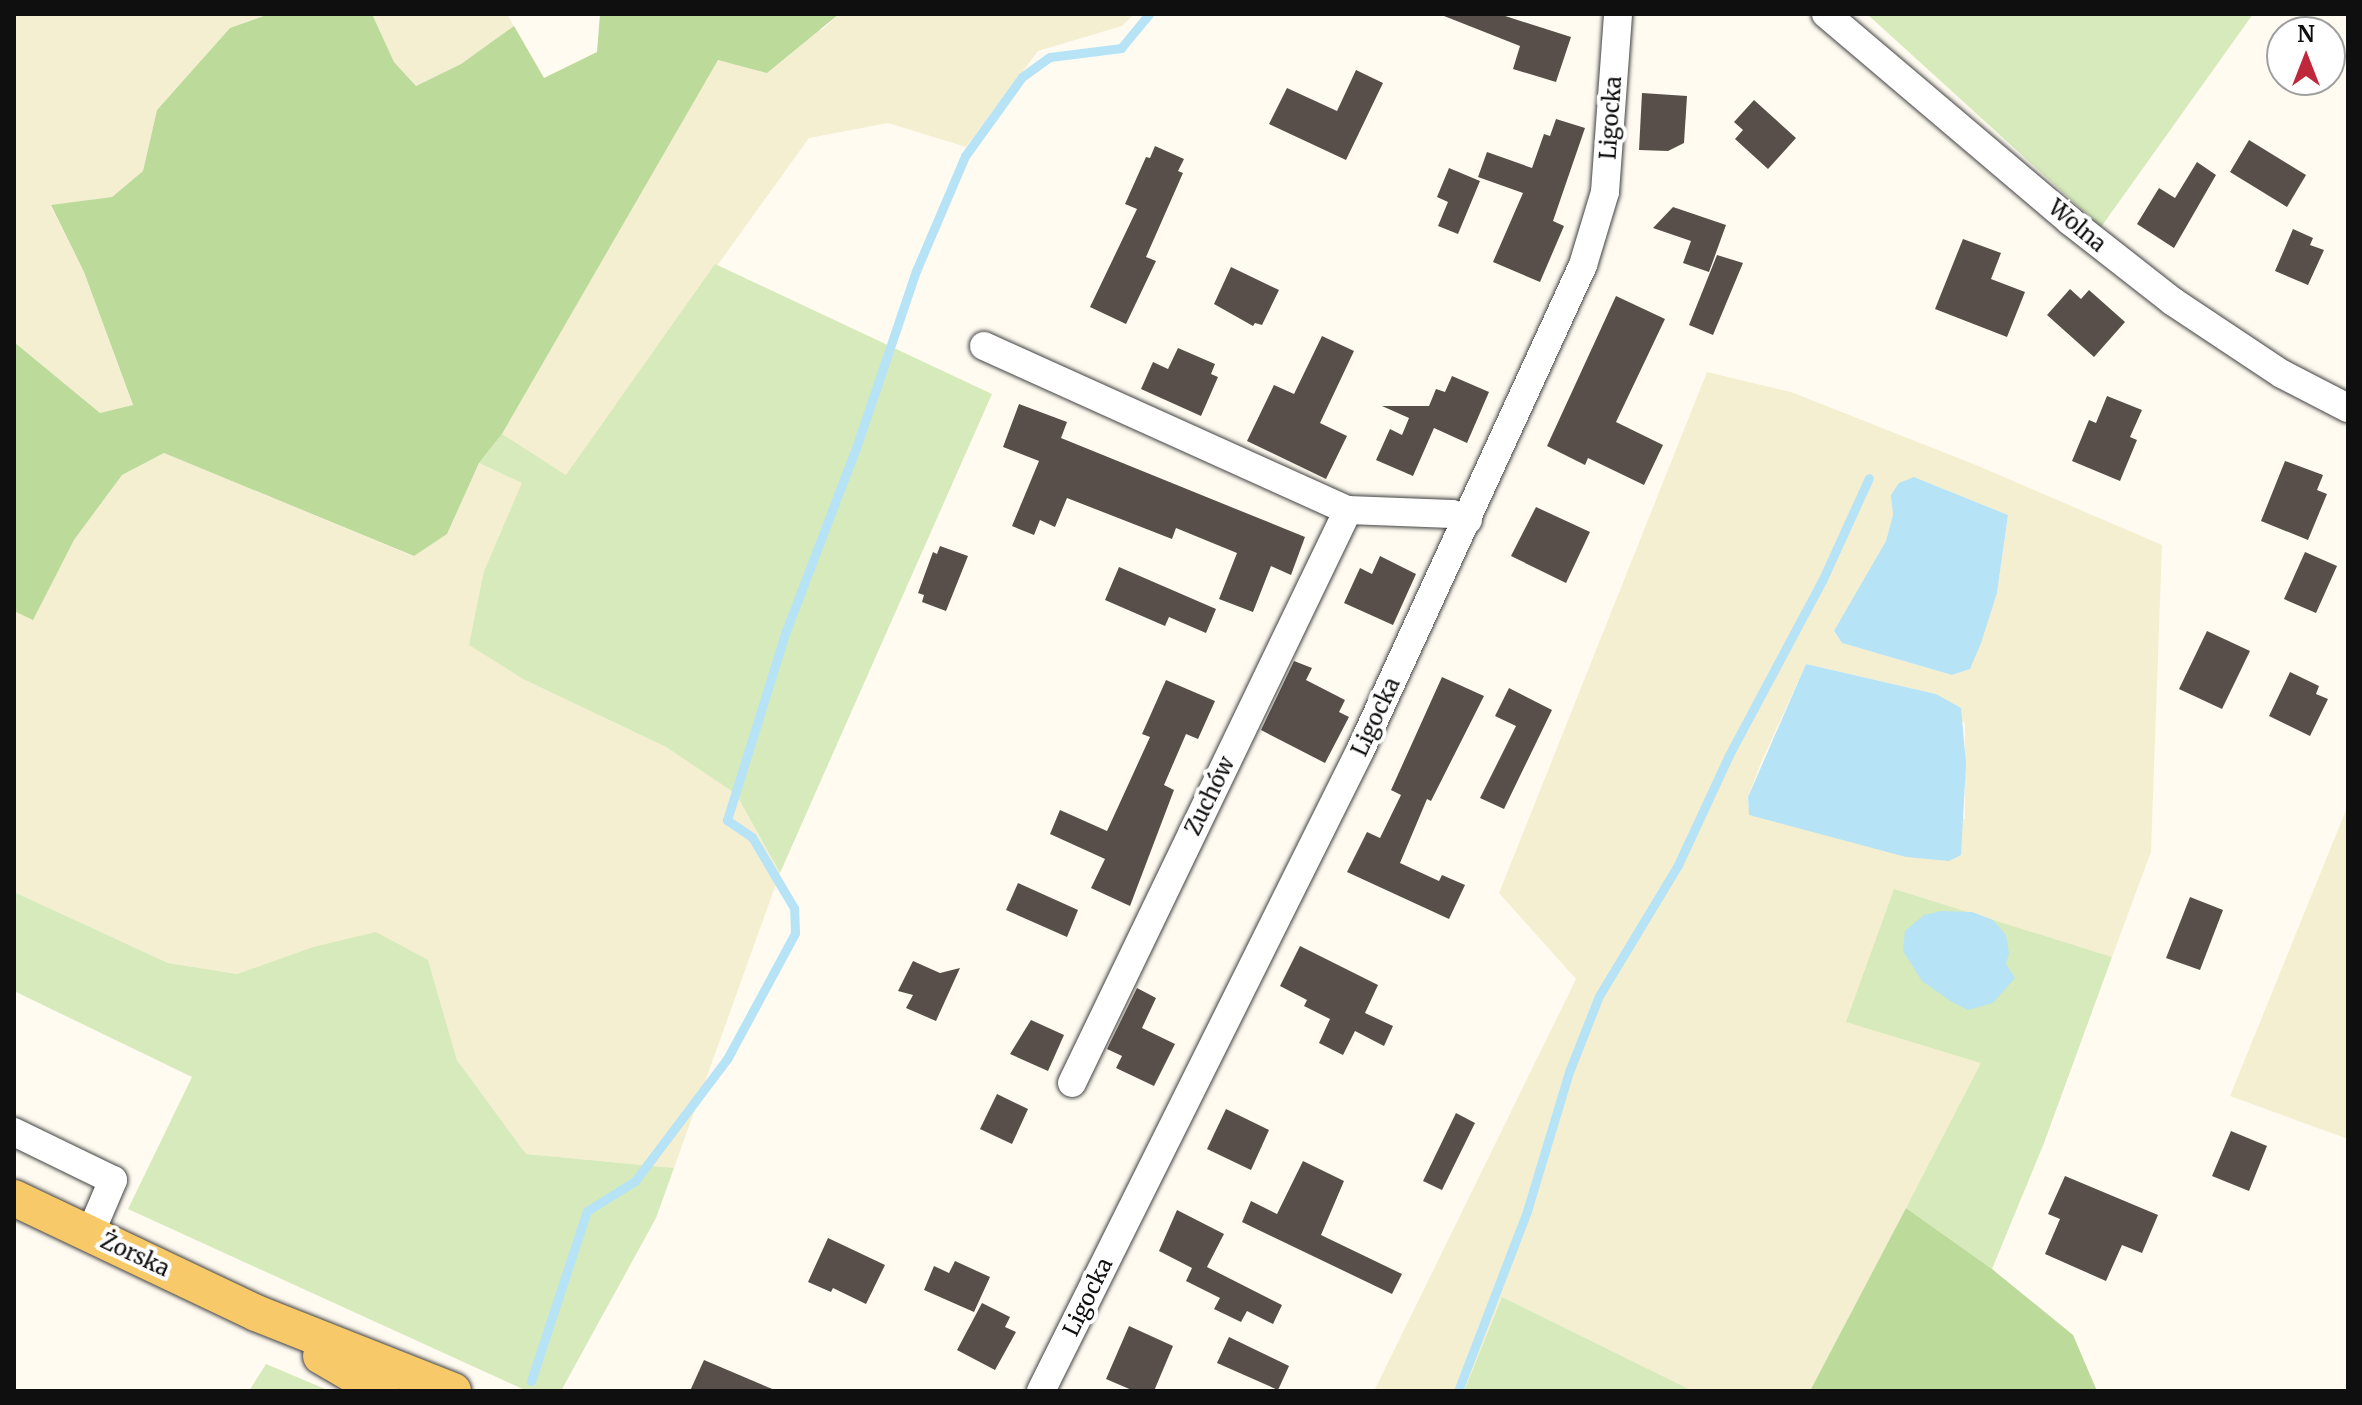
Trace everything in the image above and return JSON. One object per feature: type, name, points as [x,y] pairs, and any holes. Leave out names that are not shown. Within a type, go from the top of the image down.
[{"type":"main road","name":"Żorska","points":[[14,1198],[256,1313],[453,1391]]},
{"type":"main road","name":"Żorska","points":[[256,1313],[351,1377],[381,1391]]},
{"type":"street","name":"Ligocka","points":[[1041,1391],[1353,765],[1558,322],[1598,223],[1608,170],[1618,14]]},
{"type":"street","name":"Wolna","points":[[1826,14],[2058,211],[2172,301],[2268,366],[2348,408]]},
{"type":"street","points":[[984,346],[1348,510],[1452,514],[1468,520]]},
{"type":"street","name":"Zuchów","points":[[1072,1083],[1348,510]]},
{"type":"street","points":[[14,1132],[113,1180],[90,1234]]},
{"type":"shaded area","points":[[14,14],[269,14],[230,28],[157,110],[143,171],[112,197],[51,206],[84,272],[133,406],[100,413],[14,342]]},
{"type":"shaded area","points":[[372,14],[507,14],[514,26],[461,64],[416,86],[394,62]]},
{"type":"shaded area","points":[[839,14],[1134,14],[1122,26],[1038,51],[966,147],[888,123],[809,138],[566,476],[502,434],[718,59],[823,29]]},
{"type":"shaded area","points":[[1707,372],[1791,392],[1976,465],[2162,545],[2151,852],[2112,957],[1894,890],[1982,1063],[1810,1391],[1693,1391],[1502,1297],[1464,1391],[1374,1391],[1576,979],[1499,893]],"holes":[[[1914,477],[2008,515],[1997,593],[1970,669],[1952,675],[1842,643],[1834,632],[1886,541],[1893,515]],[[1806,664],[1936,694],[1965,724],[1965,819],[1748,807],[1748,797],[1761,763]]]},
{"type":"shaded area","points":[[164,453],[413,556],[447,534],[479,463],[523,483],[484,571],[525,680],[666,747],[736,794],[780,873],[674,1168],[526,1154],[457,1060],[428,960],[313,947],[237,974],[168,963],[14,892],[14,611],[33,619],[74,540],[122,475]]},
{"type":"shaded area","points":[[2348,805],[2348,1139],[2230,1096]]},
{"type":"green space","points":[[269,14],[372,14],[394,62],[416,86],[461,64],[514,26],[544,78],[597,52],[600,14],[839,14],[767,73],[718,60],[502,434],[479,463],[447,534],[414,556],[164,453],[122,475],[74,540],[33,620],[14,611],[14,342],[100,413],[133,405],[84,272],[51,205],[112,197],[143,171],[157,110],[230,28]]},
{"type":"green space","points":[[1867,14],[2253,14],[2101,227]]},
{"type":"green space","points":[[715,264],[992,394],[780,873],[736,794],[666,747],[525,680],[469,645],[484,571],[522,483],[479,463],[502,434],[566,475]]},
{"type":"green space","points":[[1894,889],[2112,957],[2044,1143],[1992,1269],[1906,1208],[1981,1063],[1846,1022]]},
{"type":"green space","points":[[14,892],[168,963],[237,974],[313,947],[376,932],[428,960],[457,1060],[526,1154],[674,1168],[656,1218],[561,1391],[527,1391],[128,1209],[192,1077],[14,991]]},
{"type":"green space","points":[[1906,1208],[1992,1269],[2073,1335],[2097,1391],[1810,1391]]},
{"type":"green space","points":[[1502,1297],[1693,1391],[1464,1391]]},
{"type":"green space","points":[[266,1364],[330,1391],[249,1391]]},
{"type":"water","points":[[1914,477],[2008,515],[1997,593],[1981,643],[1970,669],[1952,675],[1842,643],[1834,631],[1886,541],[1893,515],[1891,495],[1899,483]]},
{"type":"water","points":[[1806,664],[1936,694],[1961,708],[1966,764],[1961,855],[1949,861],[1906,857],[1749,815],[1748,797]]},
{"type":"water","points":[[1941,911],[1972,912],[1993,920],[2006,935],[2009,953],[2006,964],[2015,978],[1993,1003],[1968,1010],[1952,1002],[1922,981],[1903,951],[1905,931],[1924,915]]},
{"type":"building","points":[[1439,14],[1499,14],[1571,37],[1556,82],[1513,69],[1520,46]]},
{"type":"building","points":[[1356,70],[1383,83],[1346,160],[1269,124],[1287,88],[1337,111]]},
{"type":"building","points":[[1642,93],[1687,96],[1684,143],[1668,151],[1639,150]]},
{"type":"building","points":[[1754,100],[1796,138],[1768,169],[1735,139],[1743,130],[1734,122]]},
{"type":"building","points":[[1556,119],[1585,128],[1553,221],[1564,226],[1540,282],[1493,262],[1523,193],[1478,177],[1487,152],[1532,168],[1544,134],[1550,136]]},
{"type":"building","points":[[2249,140],[2306,175],[2287,207],[2230,172]]},
{"type":"building","points":[[1155,146],[1184,159],[1178,171],[1183,173],[1146,257],[1156,261],[1126,324],[1090,307],[1137,209],[1125,204],[1146,157],[1150,158]]},
{"type":"building","points":[[2197,162],[2216,175],[2174,248],[2137,224],[2159,188],[2175,198]]},
{"type":"building","points":[[1449,168],[1480,181],[1458,234],[1438,226],[1448,202],[1437,197]]},
{"type":"building","points":[[1673,207],[1726,225],[1709,272],[1683,263],[1691,241],[1653,228]]},
{"type":"building","points":[[2293,229],[2313,238],[2310,245],[2324,250],[2308,285],[2275,271]]},
{"type":"building","points":[[1963,239],[2001,253],[1991,279],[2025,292],[2007,337],[1935,309]]},
{"type":"building","points":[[1717,255],[1743,263],[1713,335],[1689,325]]},
{"type":"building","points":[[1231,267],[1279,290],[1262,325],[1255,323],[1253,326],[1214,304]]},
{"type":"building","points":[[2070,289],[2081,299],[2089,290],[2125,322],[2094,357],[2047,315]]},
{"type":"building","points":[[1616,296],[1665,319],[1616,422],[1663,445],[1644,485],[1588,458],[1585,465],[1547,446]]},
{"type":"building","points":[[1322,336],[1354,351],[1320,423],[1347,436],[1326,479],[1247,441],[1274,385],[1294,394]]},
{"type":"building","points":[[1178,348],[1215,364],[1211,374],[1218,377],[1201,416],[1141,389],[1153,362],[1168,369]]},
{"type":"building","points":[[1452,376],[1489,392],[1467,443],[1434,428],[1413,476],[1376,460],[1390,429],[1402,435],[1409,418],[1382,406],[1429,406],[1436,389],[1445,392]]},
{"type":"building","points":[[2107,396],[2142,410],[2130,437],[2137,440],[2120,481],[2072,461],[2089,420],[2096,423]]},
{"type":"building","points":[[1019,404],[1067,422],[1061,438],[1305,537],[1291,575],[1271,566],[1253,612],[1219,599],[1237,553],[1176,528],[1172,539],[1067,498],[1055,527],[1040,520],[1034,535],[1012,526],[1039,461],[1003,447]]},
{"type":"building","points":[[2285,461],[2323,475],[2317,490],[2327,494],[2308,540],[2261,521]]},
{"type":"building","points":[[1536,507],[1590,532],[1566,583],[1511,556]]},
{"type":"building","points":[[940,546],[968,556],[946,611],[922,602],[924,595],[918,593],[933,552],[937,554]]},
{"type":"building","points":[[2305,552],[2337,566],[2316,613],[2284,599]]},
{"type":"building","points":[[1380,556],[1416,574],[1393,625],[1344,603],[1360,568],[1372,574]]},
{"type":"building","points":[[1119,567],[1216,609],[1206,633],[1169,617],[1165,626],[1105,600]]},
{"type":"building","points":[[2207,631],[2250,651],[2222,709],[2179,689]]},
{"type":"building","points":[[1294,661],[1312,668],[1306,680],[1345,700],[1339,712],[1349,717],[1325,763],[1261,730]]},
{"type":"building","points":[[2290,672],[2319,686],[2316,694],[2328,699],[2310,736],[2269,716]]},
{"type":"building","points":[[1442,677],[1484,696],[1431,801],[1427,799],[1400,863],[1439,881],[1442,875],[1465,885],[1449,919],[1347,872],[1367,832],[1380,838],[1401,795],[1391,790]]},
{"type":"building","points":[[1166,680],[1215,701],[1198,739],[1186,734],[1164,785],[1174,790],[1130,906],[1091,888],[1105,859],[1050,834],[1060,810],[1107,831],[1150,737],[1142,734]]},
{"type":"building","points":[[1509,688],[1552,710],[1504,809],[1480,798],[1516,726],[1495,716]]},
{"type":"building","points":[[1018,883],[1078,910],[1067,937],[1006,910]]},
{"type":"building","points":[[2190,897],[2223,910],[2200,970],[2166,958]]},
{"type":"building","points":[[1300,946],[1378,985],[1365,1013],[1393,1026],[1384,1046],[1355,1031],[1343,1055],[1319,1043],[1330,1019],[1304,1006],[1307,1000],[1280,986]]},
{"type":"building","points":[[913,961],[940,973],[960,968],[936,1021],[906,1008],[913,995],[898,991]]},
{"type":"building","points":[[1137,988],[1156,998],[1142,1028],[1175,1044],[1154,1086],[1116,1068],[1122,1056],[1107,1049]]},
{"type":"building","points":[[1031,1020],[1064,1035],[1048,1071],[1010,1054]]},
{"type":"building","points":[[997,1094],[1028,1109],[1012,1144],[980,1129]]},
{"type":"building","points":[[1226,1109],[1269,1130],[1251,1170],[1207,1149]]},
{"type":"building","points":[[1456,1113],[1475,1123],[1442,1190],[1423,1181]]},
{"type":"building","points":[[2231,1131],[2267,1146],[2249,1191],[2212,1176]]},
{"type":"building","points":[[1303,1161],[1344,1181],[1321,1235],[1402,1274],[1392,1294],[1242,1222],[1251,1201],[1277,1214]]},
{"type":"building","points":[[2065,1176],[2158,1215],[2142,1253],[2122,1245],[2106,1281],[2045,1254],[2060,1219],[2048,1214]]},
{"type":"building","points":[[1177,1210],[1224,1234],[1207,1267],[1282,1305],[1273,1324],[1247,1311],[1241,1322],[1214,1309],[1220,1298],[1186,1281],[1192,1268],[1159,1251]]},
{"type":"building","points":[[828,1238],[885,1265],[866,1304],[833,1288],[831,1292],[808,1282]]},
{"type":"building","points":[[955,1261],[990,1277],[974,1312],[924,1290],[934,1266],[949,1273]]},
{"type":"building","points":[[982,1303],[1010,1317],[1005,1327],[1016,1332],[995,1370],[957,1350]]},
{"type":"building","points":[[1129,1326],[1173,1346],[1154,1391],[1134,1391],[1106,1379]]},
{"type":"building","points":[[1229,1337],[1289,1366],[1278,1390],[1217,1363]]},
{"type":"building","points":[[704,1360],[777,1391],[690,1391]]},
{"type":"waterway","points":[[531,1381],[587,1211],[635,1181],[727,1059],[795,933],[794,908],[752,837],[727,820],[786,631],[857,445],[916,271],[965,156],[1022,77],[1050,57],[1121,48],[1149,14]]},
{"type":"waterway","points":[[1458,1391],[1527,1211],[1569,1072],[1599,996],[1678,865],[1729,755],[1822,581],[1869,478]]}]
